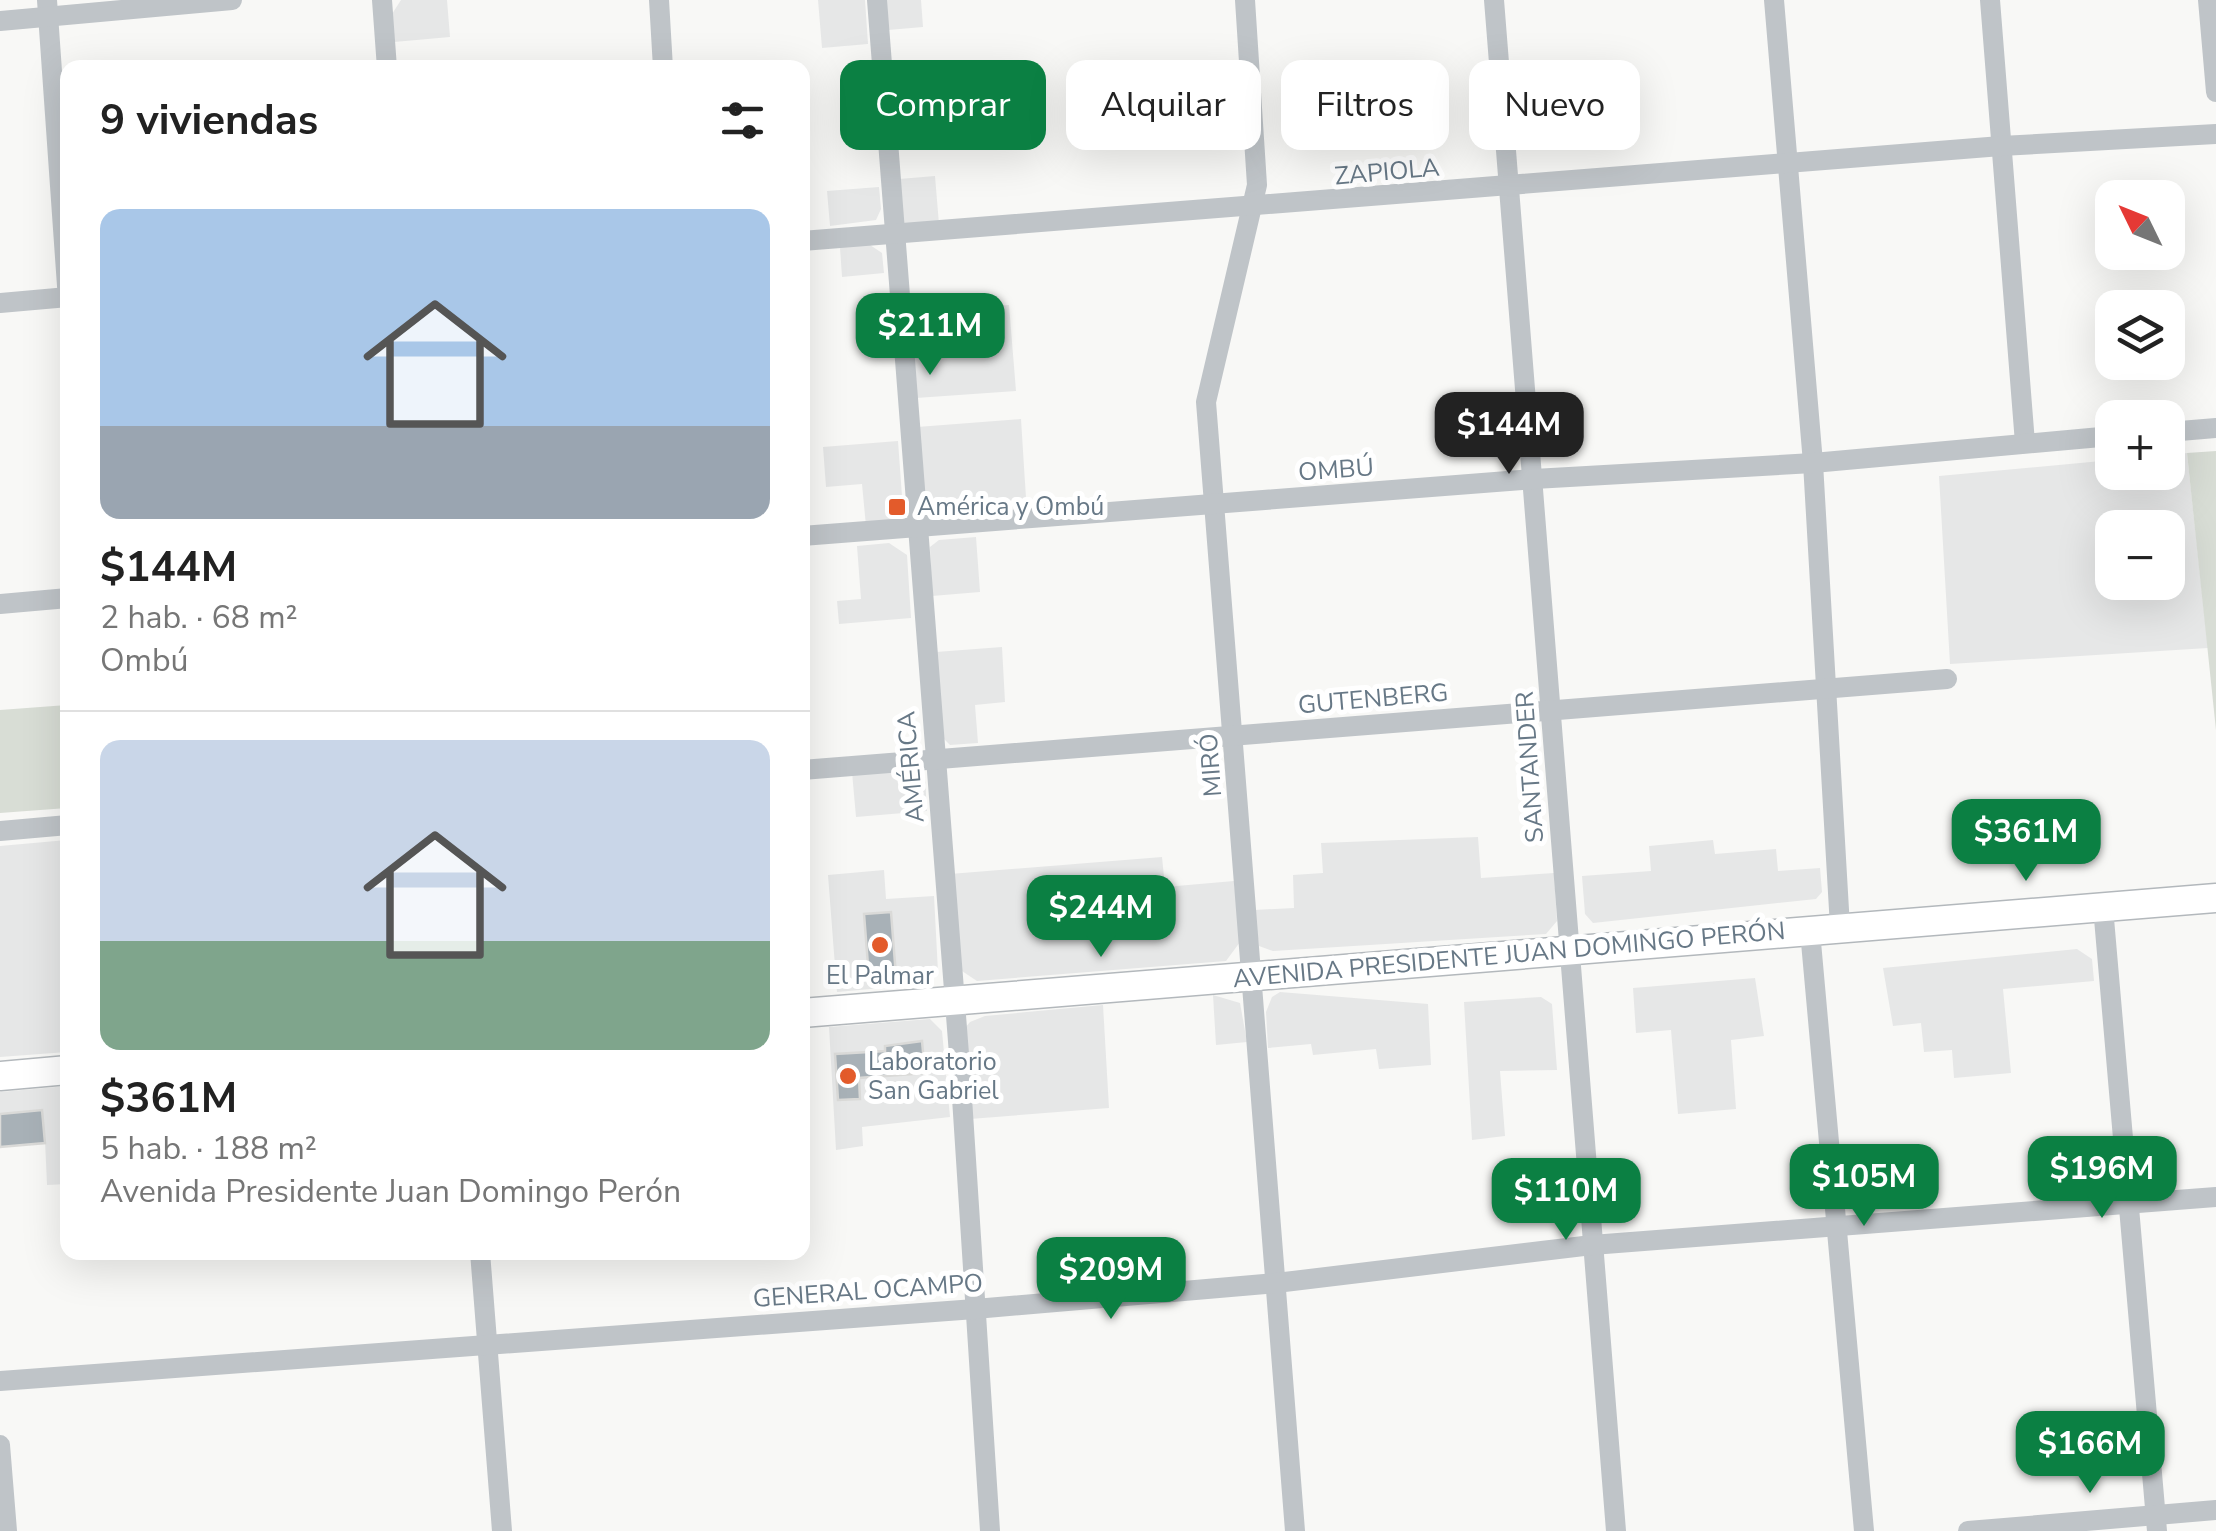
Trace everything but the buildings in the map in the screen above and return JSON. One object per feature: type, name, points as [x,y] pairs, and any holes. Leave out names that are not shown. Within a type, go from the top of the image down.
[{"type":"main road","name":"AVENIDA PRESIDENTE JUAN DOMINGO PERÓN","points":[[810,1013],[2216,898]]},
{"type":"main road","points":[[0,1076],[60,1071]]},
{"type":"street","points":[[0,21],[48,9],[232,0]]},
{"type":"street","points":[[382,0],[386,60]]},
{"type":"street","points":[[659,0],[663,60]]},
{"type":"street","name":"AMÉRICA","points":[[877,0],[956,1002],[990,1531]]},
{"type":"street","name":"MIRÓ","points":[[1245,0],[1257,185],[1207,386],[1295,1531]]},
{"type":"street","name":"SANTANDER","points":[[1494,0],[1616,1531]]},
{"type":"street","points":[[1774,0],[1813,463],[1840,928]]},
{"type":"street","points":[[1990,0],[2025,442]]},
{"type":"street","points":[[2208,0],[2216,92]]},
{"type":"street","points":[[48,9],[60,192]]},
{"type":"street","name":"ZAPIOLA","points":[[810,240],[1254,208],[2001,146],[2216,134]]},
{"type":"street","points":[[0,302],[60,298]]},
{"type":"street","points":[[2185,431],[2216,428]]},
{"type":"street","name":"OMBÚ","points":[[810,535],[1534,479],[1813,463],[2095,437]]},
{"type":"street","points":[[0,604],[60,599]]},
{"type":"street","name":"GUTENBERG","points":[[810,769],[1947,680]]},
{"type":"street","points":[[0,831],[60,827]]},
{"type":"street","points":[[2103,907],[2125,1206],[2156,1523]]},
{"type":"street","points":[[1810,931],[1864,1531]]},
{"type":"street","name":"GENERAL OCAMPO","points":[[0,1380],[975,1308],[1276,1283],[1592,1245],[2216,1197]]},
{"type":"street","points":[[481,1260],[502,1531]]},
{"type":"street","points":[[0,1445],[8,1531]]},
{"type":"street","points":[[1968,1531],[2156,1523],[2216,1510]]},
{"type":"shaded area","points":[[401,0],[447,0],[450,37],[394,42],[392,14]]},
{"type":"shaded area","points":[[818,0],[865,0],[868,44],[822,48]]},
{"type":"shaded area","points":[[885,0],[921,0],[923,27],[888,30]]},
{"type":"shaded area","points":[[935,176],[939,224],[904,223],[899,179]]},
{"type":"shaded area","points":[[879,187],[881,209],[876,220],[830,226],[827,191]]},
{"type":"shaded area","points":[[870,245],[882,253],[884,273],[842,277],[840,247]]},
{"type":"shaded area","points":[[1009,305],[1016,391],[916,398],[910,312]]},
{"type":"shaded area","points":[[1021,419],[1027,514],[934,521],[923,515],[917,427]]},
{"type":"shaded area","points":[[898,441],[903,510],[892,524],[866,526],[862,484],[826,487],[823,447]]},
{"type":"shaded area","points":[[2216,451],[2216,730],[2187,453]]},
{"type":"shaded area","points":[[2187,453],[2208,648],[1950,664],[1939,476],[2095,462],[2095,490],[2185,490]]},
{"type":"shaded area","points":[[976,537],[980,592],[932,596],[930,547],[939,540]]},
{"type":"shaded area","points":[[889,543],[907,555],[911,618],[839,624],[837,601],[861,599],[857,546]]},
{"type":"shaded area","points":[[1002,647],[1005,702],[975,705],[978,743],[950,745],[942,737],[936,652]]},
{"type":"shaded area","points":[[60,706],[60,809],[0,813],[0,710]]},
{"type":"shaded area","points":[[913,769],[925,778],[927,811],[856,817],[852,772]]},
{"type":"shaded area","points":[[1478,837],[1481,878],[1554,873],[1557,921],[1546,934],[1273,951],[1259,946],[1254,910],[1294,908],[1293,875],[1323,873],[1321,843]]},
{"type":"shaded area","points":[[1713,840],[1715,854],[1776,849],[1778,871],[1820,868],[1822,892],[1816,899],[1593,923],[1585,914],[1582,876],[1651,871],[1649,846]]},
{"type":"shaded area","points":[[60,841],[60,1053],[0,1057],[0,846]]},
{"type":"shaded area","points":[[1162,857],[1165,887],[1234,881],[1240,942],[1226,961],[977,981],[959,969],[950,874]]},
{"type":"shaded area","points":[[884,870],[886,899],[934,896],[938,972],[927,984],[837,992],[828,875]]},
{"type":"shaded area","points":[[2077,949],[2092,959],[2094,981],[2003,989],[2011,1073],[1954,1078],[1952,1050],[1924,1052],[1921,1023],[1893,1026],[1883,968]]},
{"type":"shaded area","points":[[1755,978],[1764,1036],[1731,1040],[1736,1109],[1678,1114],[1671,1030],[1636,1033],[1633,988]]},
{"type":"shaded area","points":[[1280,992],[1428,1004],[1431,1065],[1379,1069],[1376,1049],[1313,1055],[1311,1044],[1268,1048],[1266,1012],[1272,997]]},
{"type":"shaded area","points":[[1213,995],[1240,1003],[1247,1042],[1216,1045]]},
{"type":"shaded area","points":[[1541,997],[1552,1004],[1557,1070],[1500,1071],[1505,1136],[1472,1140],[1464,1002]]},
{"type":"shaded area","points":[[1103,1005],[1109,1108],[970,1119],[965,1028],[970,1022],[985,1016]]},
{"type":"shaded area","points":[[930,1019],[942,1031],[950,1117],[862,1127],[863,1146],[836,1150],[829,1027]]},
{"type":"shaded area","points":[[60,1087],[60,1184],[47,1185],[45,1140],[0,1144],[0,1092]]},
{"type":"place","name":"América y Ombú","points":[[897,507]]},
{"type":"place","name":"El Palmar","points":[[880,945]]},
{"type":"place","name":"Laboratorio San Gabriel","points":[[848,1076]]}]
